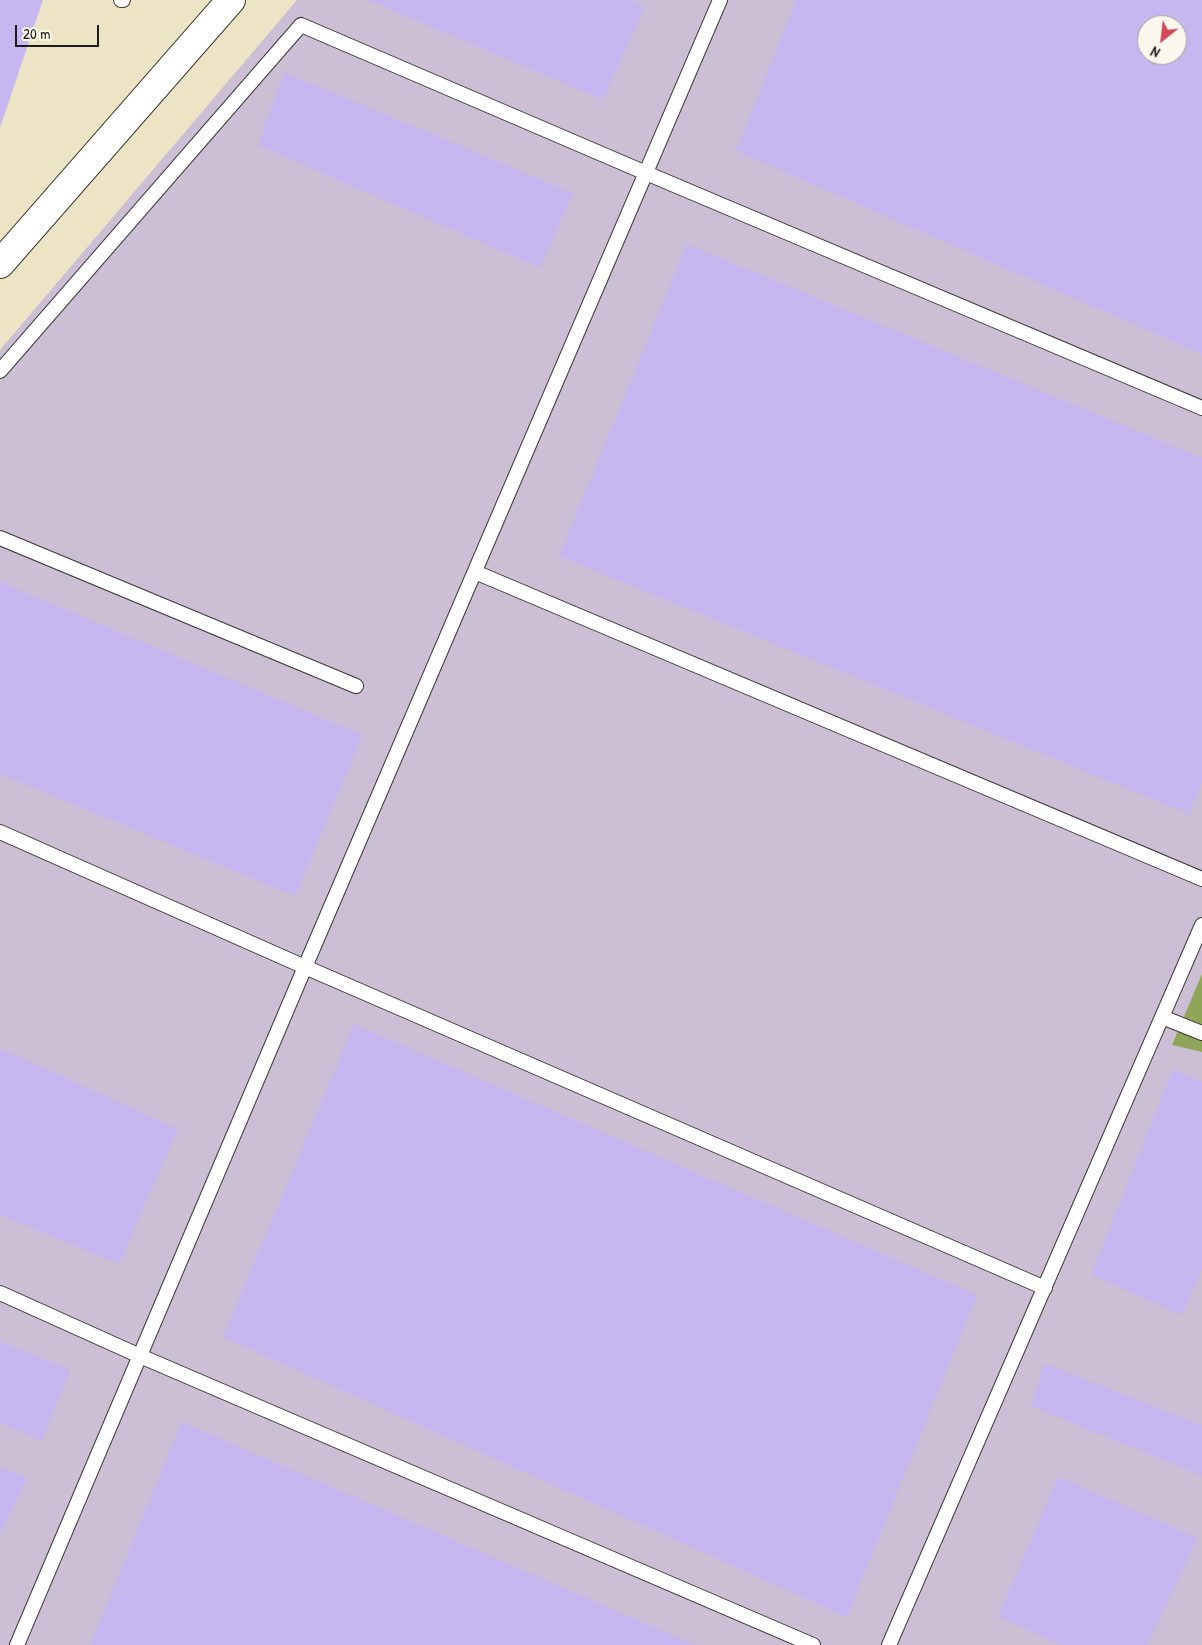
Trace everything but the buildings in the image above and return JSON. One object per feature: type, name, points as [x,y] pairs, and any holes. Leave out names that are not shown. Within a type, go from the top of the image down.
[{"type":"street","points":[[0,264],[230,0]]},
{"type":"lane","points":[[17,1645],[305,967],[720,0]]},
{"type":"lane","points":[[0,371],[301,25],[1202,408]]},
{"type":"lane","points":[[0,538],[356,686]]},
{"type":"lane","points":[[476,572],[1202,879]]},
{"type":"lane","points":[[0,832],[305,967],[1045,1288]]},
{"type":"lane","points":[[889,1645],[1202,925]]},
{"type":"lane","points":[[1162,1017],[1202,1033]]},
{"type":"lane","points":[[0,1293],[140,1356],[813,1645]]},
{"type":"shaded area","points":[[297,0],[1202,0],[1202,1645],[0,1645],[0,350]]},
{"type":"green space","points":[[1202,974],[1202,1052],[1172,1045]]}]
